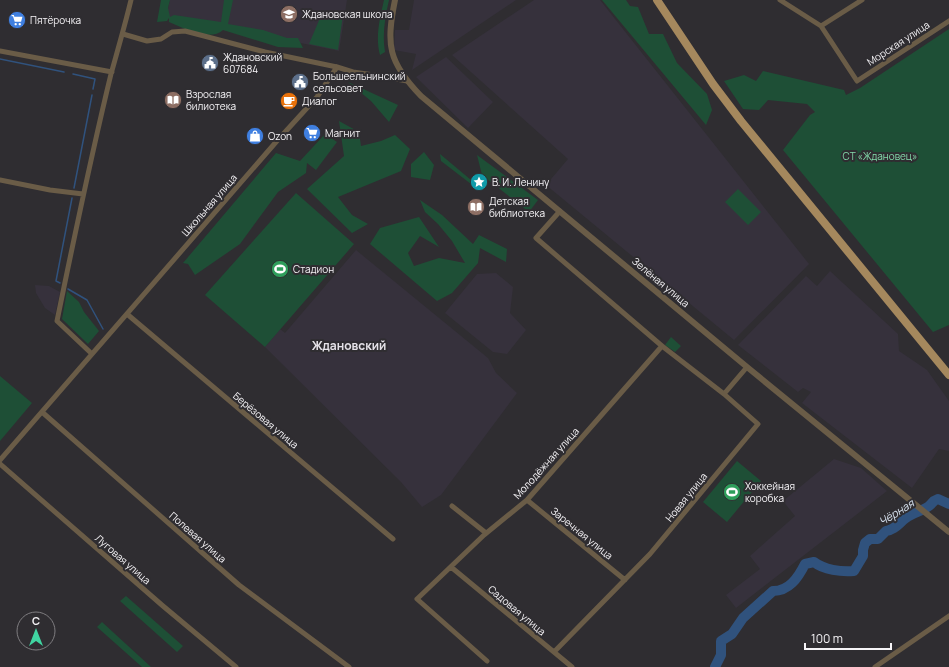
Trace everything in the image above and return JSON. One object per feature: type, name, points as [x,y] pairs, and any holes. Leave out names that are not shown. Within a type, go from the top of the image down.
[{"type":"main road","points":[[657,0],[713,84],[949,375]]},
{"type":"street","points":[[92,354],[57,321],[83,194],[131,0]]},
{"type":"street","name":"Зелёная улица","points":[[396,0],[390,29],[391,50],[395,62],[407,81],[420,96],[746,367],[949,532]]},
{"type":"street","points":[[780,0],[821,26],[862,0]]},
{"type":"street","name":"Морская улица","points":[[821,26],[857,81],[949,21]]},
{"type":"street","points":[[123,34],[147,41],[161,39],[172,32],[185,31],[265,52],[337,67],[353,72],[407,81]]},
{"type":"street","points":[[0,51],[112,72]]},
{"type":"street","name":"Школьная улица","points":[[0,460],[317,97],[337,67]]},
{"type":"street","points":[[0,180],[50,190],[83,194]]},
{"type":"street","points":[[560,211],[536,238],[662,346],[724,394],[746,367]]},
{"type":"street","name":"Берёзовая улица","points":[[127,314],[393,539]]},
{"type":"street","name":"Молодёжная улица","points":[[487,661],[418,599],[486,533],[527,500],[662,346]]},
{"type":"street","name":"Новая улица","points":[[554,652],[650,554],[758,424],[724,394]]},
{"type":"street","name":"Полевая улица","points":[[42,412],[238,585],[349,667]]},
{"type":"street","name":"Луговая улица","points":[[0,464],[163,606],[236,667]]},
{"type":"street","name":"Заречная улица","points":[[527,500],[625,580]]},
{"type":"street","points":[[452,506],[486,533]]},
{"type":"street","name":"Садовая улица","points":[[452,566],[572,667]]},
{"type":"street","points":[[875,667],[949,616]]},
{"type":"shaded area","name":"Ждановская школа","points":[[170,0],[347,0],[339,51],[229,28],[166,17]]},
{"type":"shaded area","points":[[414,0],[516,0],[412,70],[416,54],[394,50],[395,30],[409,30]]},
{"type":"shaded area","points":[[534,0],[600,0],[809,264],[734,340],[546,185],[568,159],[452,55]]},
{"type":"shaded area","points":[[446,57],[493,102],[468,128],[416,77]]},
{"type":"shaded area","points":[[356,250],[488,358],[496,373],[517,393],[441,495],[422,507],[401,482],[265,347],[280,329],[285,333]]},
{"type":"shaded area","points":[[830,271],[898,334],[899,351],[927,370],[949,401],[949,451],[939,449],[912,488],[802,403],[811,392],[803,388],[798,392],[738,345],[806,276],[817,286]]},
{"type":"shaded area","points":[[496,273],[513,287],[510,313],[526,330],[507,354],[493,352],[445,313],[477,274]]},
{"type":"shaded area","points":[[35,285],[49,286],[60,292],[55,315],[45,308],[36,293]]},
{"type":"shaded area","points":[[834,459],[861,468],[887,491],[736,608],[726,595],[760,569],[750,556],[795,516],[783,501]]},
{"type":"green space","points":[[161,0],[170,0],[168,8],[170,17],[174,15],[221,22],[224,0],[233,0],[228,24],[263,30],[287,38],[298,38],[303,48],[278,47],[223,30],[211,35],[196,33],[169,22],[169,18],[167,21],[157,22]]},
{"type":"green space","points":[[384,0],[389,0],[384,26],[385,52],[380,55],[378,34]]},
{"type":"green space","points":[[602,0],[626,0],[630,6],[638,7],[649,34],[663,34],[677,63],[707,94],[712,110],[706,125]]},
{"type":"green space","points":[[343,15],[338,50],[309,44],[320,18]]},
{"type":"green space","name":"СТ «Ждановец»","points":[[949,29],[949,325],[933,332],[783,150],[810,115],[815,112],[807,104],[768,100],[759,110],[743,109],[724,81],[744,75],[756,81],[763,71],[844,90],[846,95],[860,88]]},
{"type":"green space","points":[[348,82],[398,105],[389,122],[371,101]]},
{"type":"green space","points":[[339,121],[359,132],[361,146],[381,141],[395,135],[410,149],[401,171],[338,197],[352,215],[368,224],[352,233],[307,189],[344,156]]},
{"type":"green space","points":[[325,134],[337,142],[316,170],[307,163],[306,173],[278,192],[240,244],[195,275],[188,264],[183,263],[276,153],[300,161]]},
{"type":"green space","points":[[424,152],[434,165],[430,180],[411,177],[411,164]]},
{"type":"green space","points":[[440,154],[477,185],[471,184],[441,161]]},
{"type":"green space","points":[[477,155],[538,200],[529,212],[482,175]]},
{"type":"green space","points":[[738,189],[761,212],[748,225],[725,202]]},
{"type":"green space","name":"Стадион","points":[[296,193],[354,244],[265,347],[205,295]]},
{"type":"green space","points":[[420,200],[442,215],[473,244],[479,235],[507,249],[506,262],[480,248],[478,263],[452,293],[437,301],[370,244],[380,228],[419,217],[439,247],[420,236],[408,253],[414,266],[439,258],[465,263],[452,241],[438,224],[425,212]]},
{"type":"green space","points":[[67,291],[79,302],[84,312],[99,331],[88,344],[62,319]]},
{"type":"green space","points":[[671,337],[681,346],[675,352],[665,345]]},
{"type":"green space","points":[[0,376],[32,403],[0,441]]},
{"type":"green space","name":"Хоккейная коробка","points":[[737,461],[761,481],[727,522],[703,502]]},
{"type":"green space","points":[[126,596],[183,646],[177,652],[120,601]]},
{"type":"green space","points":[[102,622],[151,667],[142,667],[97,627]]},
{"type":"waterway","points":[[0,59],[64,72]]},
{"type":"waterway","points":[[73,74],[95,79],[93,89]]},
{"type":"waterway","points":[[74,188],[92,95]]},
{"type":"waterway","points":[[60,283],[56,281],[72,198]]},
{"type":"waterway","points":[[68,289],[87,300],[103,329]]},
{"type":"waterway","name":"Чёрная","points":[[715,667],[721,655],[721,641],[732,634],[743,618],[773,591],[784,589],[792,583],[805,564],[814,562],[818,565],[833,570],[854,571],[863,556],[865,543],[870,539],[878,539],[886,531],[894,528],[906,518],[926,508],[938,499],[949,504]]},
{"type":"place","name":"Ждановская школа","points":[[289,14]]},
{"type":"place","name":"Пятёрочка","points":[[17,20]]},
{"type":"place","name":"Ждановский 607684","points":[[210,63]]},
{"type":"place","name":"Большеельнинский сельсовет","points":[[300,82]]},
{"type":"place","name":"Взрослая билиотека","points":[[173,100]]},
{"type":"place","name":"Диалог","points":[[289,101]]},
{"type":"place","name":"Магнит","points":[[312,133]]},
{"type":"place","name":"Ozon","points":[[255,136]]},
{"type":"place","name":"В. И. Ленину","points":[[479,182]]},
{"type":"place","name":"Детская библиотека","points":[[476,207]]},
{"type":"place","name":"Стадион","points":[[280,269]]},
{"type":"place","name":"Хоккейная коробка","points":[[732,492]]},
{"type":"district","name":"Ждановский","points":[[349,345]]}]
